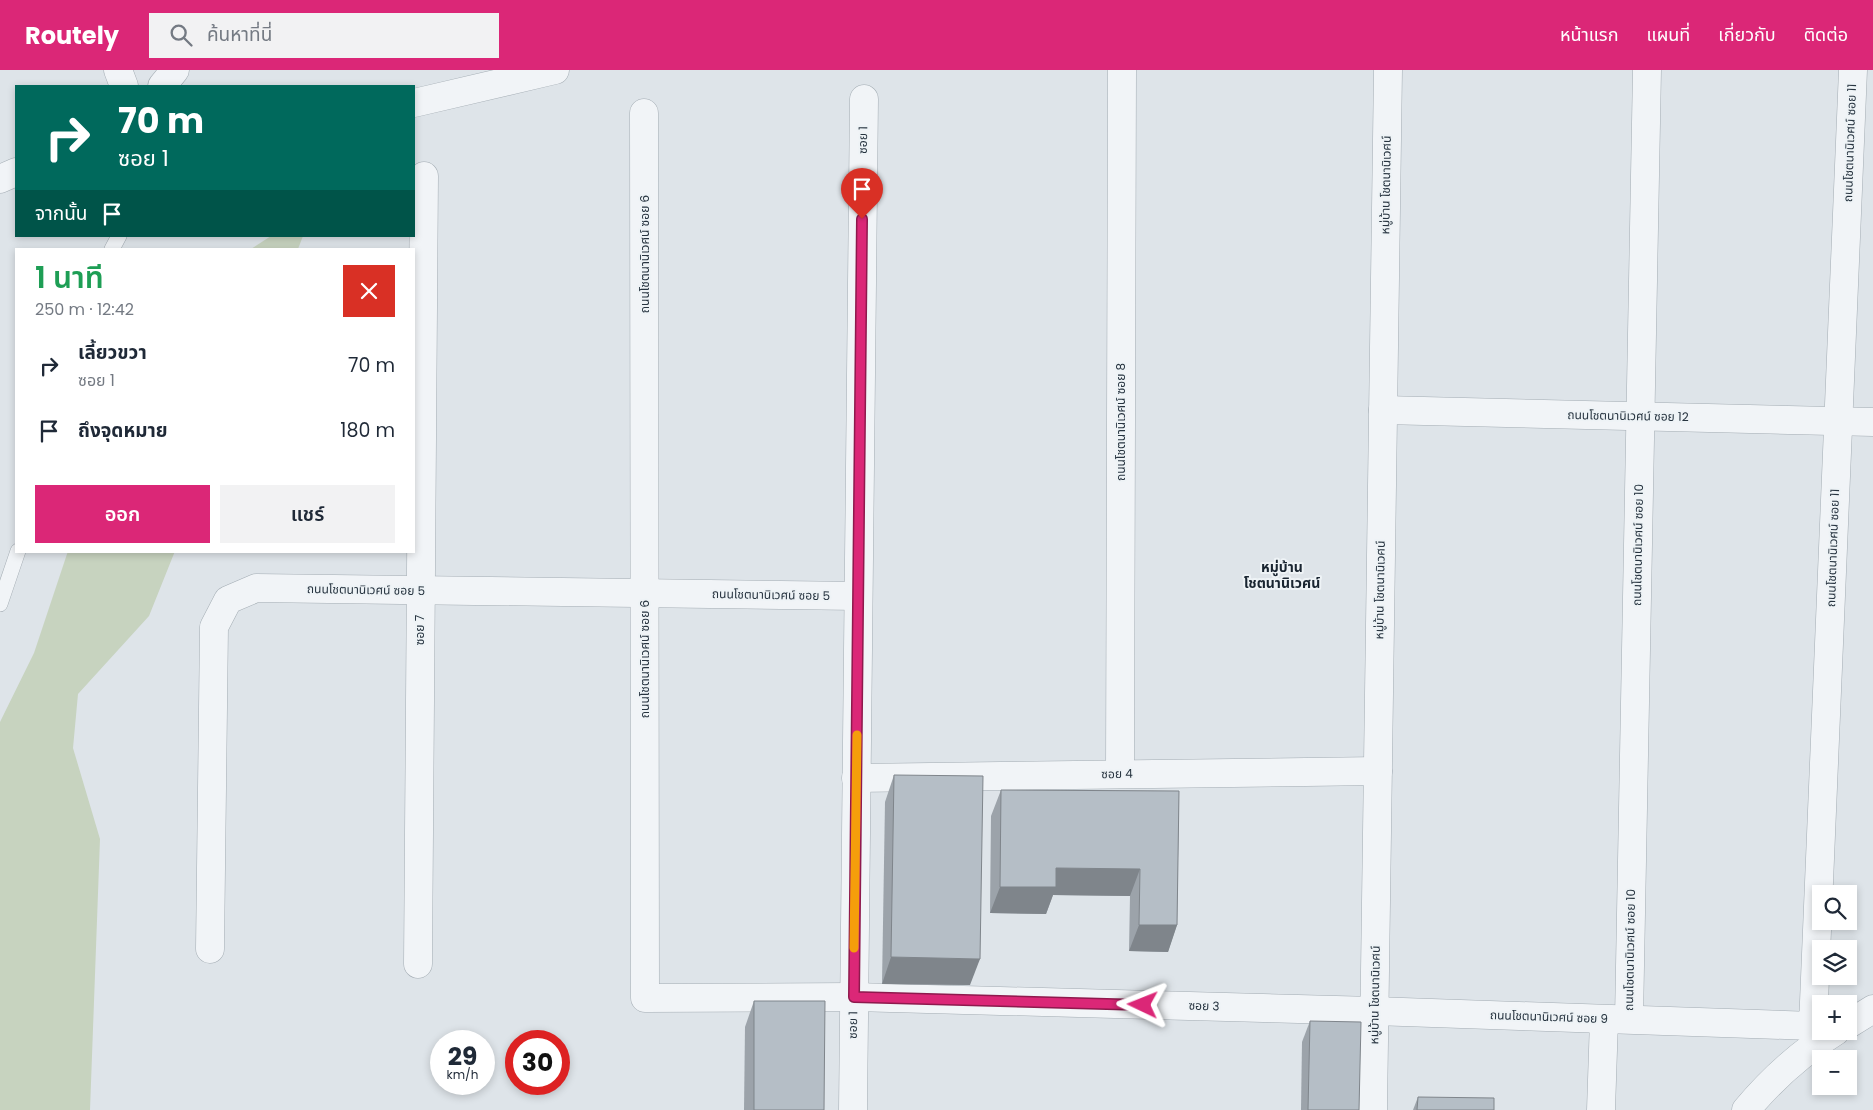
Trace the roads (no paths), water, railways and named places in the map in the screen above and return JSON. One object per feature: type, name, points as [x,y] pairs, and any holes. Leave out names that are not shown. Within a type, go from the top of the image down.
[{"type":"street","points":[[118,70],[124,85]]},
{"type":"street","points":[[163,85],[175,70]]},
{"type":"street","points":[[415,104],[478,79],[555,70]]},
{"type":"street","name":"ถนนโชตนานิเวศน์ ซอย 8","points":[[1120,774],[1122,70]]},
{"type":"street","name":"หมู่บ้าน โชตนานิเวศน์","points":[[1373,1110],[1388,70]]},
{"type":"street","name":"ถนนโชตนานิเวศน์ ซอย 10","points":[[1600,1110],[1616,1020],[1641,416],[1647,70]]},
{"type":"street","name":"ถนนโชตนานิเวศน์ ซอย 11","points":[[1825,995],[1838,421],[1853,70]]},
{"type":"street","name":"ซอย 1","points":[[853,1110],[864,100]]},
{"type":"street","name":"ถนนโชตนานิเวศน์ ซอย 6","points":[[644,113],[645,998],[854,997]]},
{"type":"street","points":[[0,179],[15,172]]},
{"type":"street","name":"ซอย 7","points":[[418,964],[424,176]]},
{"type":"street","name":"ถนนโชตนานิเวศน์ ซอย 12","points":[[1383,410],[1873,422]]},
{"type":"street","name":"ถนนโชตนานิเวศน์ ซอย 5","points":[[210,949],[214,627],[228,600],[256,588],[858,596]]},
{"type":"street","name":"ซอย 4","points":[[856,778],[1378,771]]},
{"type":"street","name":"ซอย 3","points":[[854,997],[1374,1011]]},
{"type":"street","points":[[1857,1019],[1873,1009]]},
{"type":"street","name":"ถนนโชตนานิเวศน์ ซอย 9","points":[[1374,1011],[1812,1028]]},
{"type":"street","points":[[1746,1110],[1768,1084],[1821,1040]]},
{"type":"lane","points":[[0,604],[17,553]]},
{"type":"district","name":"หมู่บ้าน โชตนานิเวศน์","points":[[1282,576]]}]
